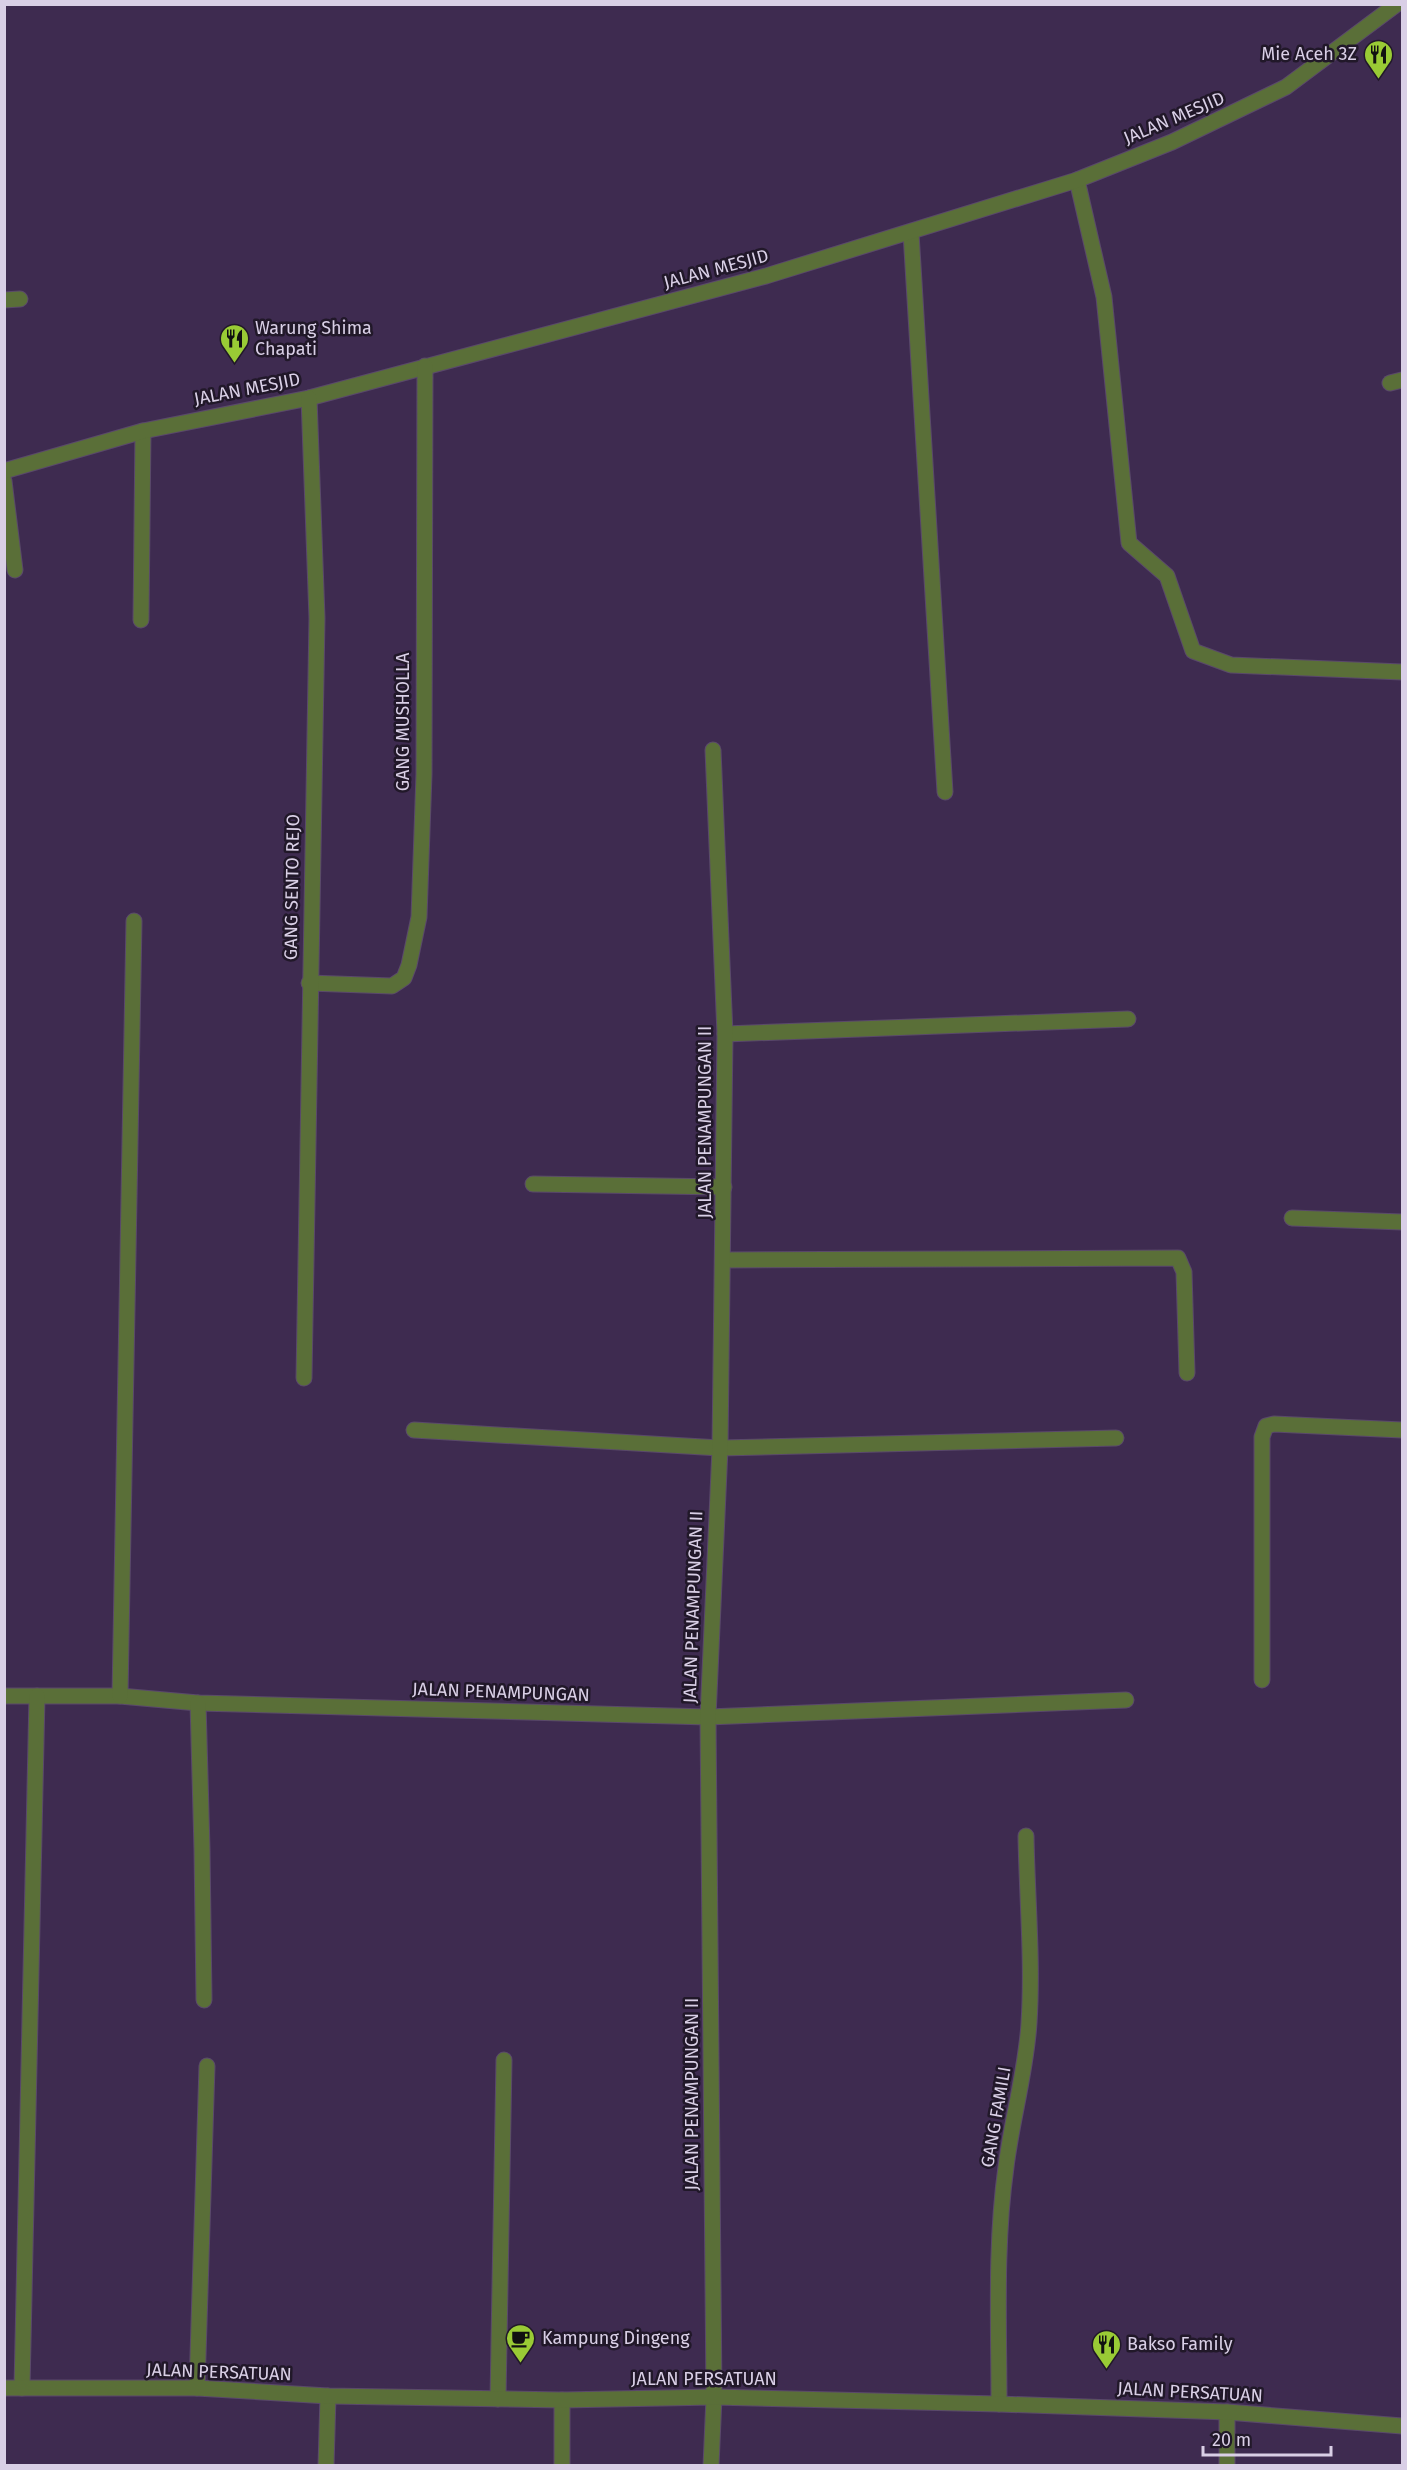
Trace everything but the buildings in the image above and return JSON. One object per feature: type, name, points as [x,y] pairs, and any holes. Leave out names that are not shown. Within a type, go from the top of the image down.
[{"type":"street","name":"JALAN MESJID","points":[[4,471],[143,431],[309,398],[754,279],[1077,180],[1172,142],[1286,87],[1397,4]]},
{"type":"street","points":[[1077,180],[1104,297],[1129,543],[1167,576],[1193,651],[1231,666],[1402,672]]},
{"type":"street","points":[[911,232],[945,792]]},
{"type":"street","name":"GANG MUSHOLLA","points":[[309,983],[392,986],[404,978],[409,965],[418,917],[423,774],[425,366]]},
{"type":"street","name":"GANG SENTO REJO","points":[[304,1378],[317,618],[309,398]]},
{"type":"street","points":[[141,620],[143,431]]},
{"type":"street","points":[[4,481],[15,570]]},
{"type":"street","name":"JALAN PENAMPUNGAN II","points":[[711,2466],[714,2397],[708,1717],[720,1448],[725,1034],[713,750]]},
{"type":"street","points":[[120,1696],[134,921]]},
{"type":"street","points":[[725,1034],[1128,1019]]},
{"type":"street","points":[[533,1185],[724,1187]]},
{"type":"street","points":[[1292,1218],[1402,1222]]},
{"type":"street","points":[[724,1260],[1178,1258],[1184,1272],[1186,1373]]},
{"type":"street","points":[[1262,1680],[1262,1437],[1266,1426],[1274,1424],[1402,1430]]},
{"type":"street","points":[[414,1430],[720,1448],[1116,1438]]},
{"type":"street","name":"JALAN PENAMPUNGAN","points":[[4,1696],[120,1696],[198,1704],[708,1717],[1126,1700]]},
{"type":"street","points":[[22,2388],[37,1696]]},
{"type":"street","points":[[198,1704],[204,2000]]},
{"type":"street","name":"GANG FAMILI","points":[[999,2404],[1000,2235],[1003,2196],[1006,2166],[1022,2086],[1029,2024],[1026,1836]]},
{"type":"street","points":[[498,2399],[504,2060]]},
{"type":"street","points":[[197,2388],[207,2066]]},
{"type":"street","name":"JALAN PERSATUAN","points":[[4,2388],[197,2388],[328,2396],[562,2400],[714,2397],[999,2404],[1227,2412],[1402,2426]]},
{"type":"street","points":[[326,2466],[328,2396]]},
{"type":"street","points":[[562,2400],[562,2466]]},
{"type":"street","points":[[1227,2412],[1227,2466]]},
{"type":"place","name":"Mie Aceh 3Z","points":[[1378,80]]},
{"type":"place","name":"Warung Shima Chapati","points":[[234,364]]},
{"type":"place","name":"Kampung Dingeng","points":[[521,2364]]},
{"type":"place","name":"Bakso Family","points":[[1106,2370]]}]
